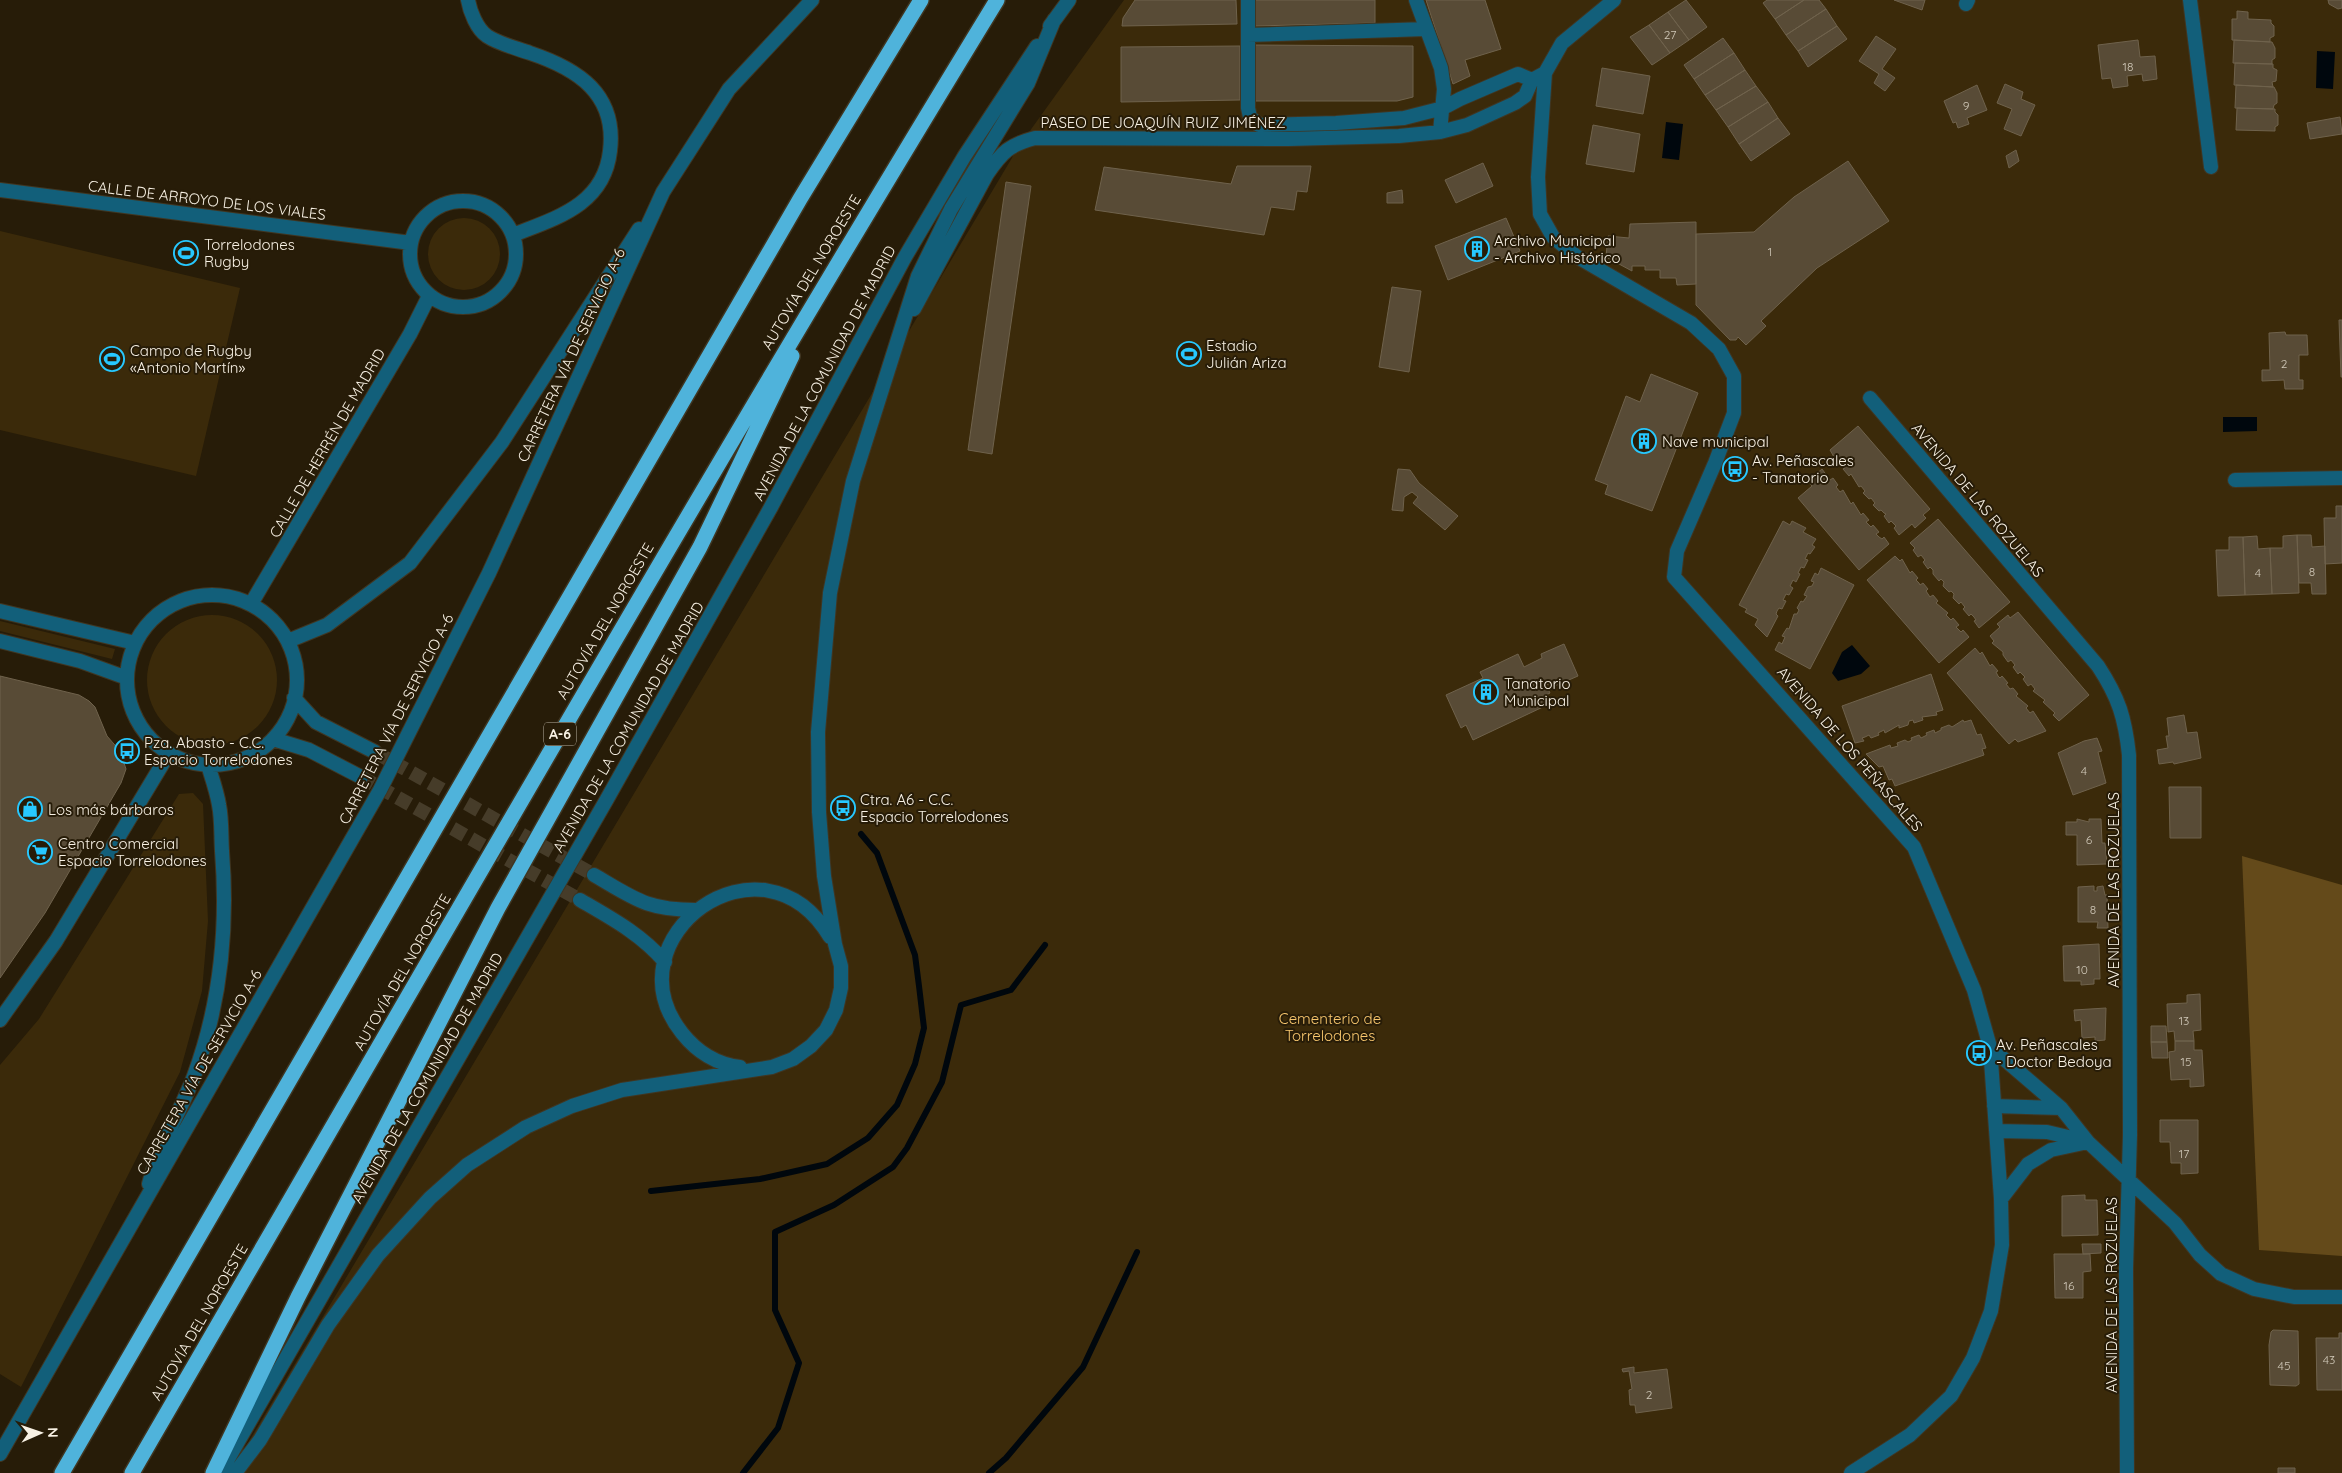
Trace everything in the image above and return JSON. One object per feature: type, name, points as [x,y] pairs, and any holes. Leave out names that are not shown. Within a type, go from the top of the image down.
[{"type":"highway","points":[[62,1473],[766,259],[921,0]]},
{"type":"highway","name":"AUTOVÍA DEL NOROESTE","points":[[132,1473],[622,626],[836,263],[997,0]]},
{"type":"highway","points":[[213,1473],[298,1296],[498,908],[700,547],[836,263]]},
{"type":"street","points":[[468,0],[479,28],[488,37],[557,62],[580,76],[596,91],[605,109],[612,135],[609,161],[600,182],[584,202],[563,216],[513,235]]},
{"type":"street","name":"CARRETERA VÍA DE SERVICIO A-6","points":[[0,1454],[380,790],[489,574],[663,192],[728,89],[812,0]]},
{"type":"street","name":"AVENIDA DE LA COMUNIDAD DE MADRID","points":[[220,1473],[612,790],[771,508],[905,257],[964,157],[1069,0]]},
{"type":"street","points":[[1248,0],[1248,108],[1253,120],[1259,124],[1336,124],[1404,118],[1444,108],[1518,74],[1532,80]]},
{"type":"street","points":[[1416,0],[1441,68],[1444,108],[1440,132]]},
{"type":"street","points":[[1545,73],[1562,43],[1614,0]]},
{"type":"street","points":[[2190,0],[2211,167]]},
{"type":"street","points":[[236,1473],[260,1440],[328,1325],[378,1255],[430,1198],[467,1165],[526,1127],[572,1106],[622,1090],[772,1066],[793,1059],[811,1046],[826,1030],[836,1010],[841,988],[841,966],[835,944],[824,876],[818,732],[830,593],[853,481],[918,276],[946,217],[1028,83],[1054,20]]},
{"type":"street","points":[[1248,35],[1426,29]]},
{"type":"street","name":"PASEO DE JOAQUÍN RUIZ JIMÉNEZ","points":[[894,348],[988,174],[1000,155],[1015,144],[1035,138],[1289,138],[1399,136],[1440,132],[1467,125],[1515,103],[1525,96],[1532,80],[1545,73]]},
{"type":"street","name":"AVENIDA DE LOS PEÑASCALES","points":[[1545,73],[1538,177],[1540,214],[1553,237],[1576,256],[1691,323],[1719,348],[1734,376],[1734,413],[1715,463],[1677,550],[1674,577],[1914,847],[1974,990],[1990,1047],[2001,1199],[2002,1245],[1991,1311],[1973,1358],[1951,1396],[1910,1435],[1851,1473]]},
{"type":"street","name":"CALLE DE ARROYO DE LOS VIALES","points":[[0,190],[411,243]]},
{"type":"street","points":[[288,641],[327,625],[410,563],[502,442],[663,192]]},
{"type":"street","points":[[458,201],[481,204],[500,216],[513,235],[516,258],[510,280],[494,298],[473,307],[450,306],[429,296],[417,281],[410,263],[411,243],[420,223],[437,208],[458,201]]},
{"type":"street","name":"CALLE DE HERRÉN DE MADRID","points":[[250,604],[405,343],[429,296]]},
{"type":"street","name":"AVENIDA DE LAS ROZUELAS","points":[[1870,398],[2098,666],[2114,690],[2125,721],[2129,756],[2126,1269],[2127,1473]]},
{"type":"street","points":[[2235,480],[2342,478]]},
{"type":"street","points":[[207,595],[229,596],[250,604],[272,620],[288,641],[296,666],[297,679],[288,718],[273,739],[259,751],[243,759],[226,764],[208,765],[188,761],[169,754],[146,734],[132,708],[127,678],[129,660],[135,643],[147,624],[164,609],[184,599],[207,595]]},
{"type":"street","points":[[0,610],[135,643]]},
{"type":"street","points":[[0,641],[80,661],[127,678]]},
{"type":"street","points":[[294,698],[316,722],[374,752]]},
{"type":"street","points":[[273,739],[309,750],[361,777]]},
{"type":"street","points":[[0,1020],[56,941],[169,754]]},
{"type":"street","points":[[145,1200],[156,1158],[194,1075],[210,1021],[221,969],[225,923],[224,874],[219,805],[208,765]]},
{"type":"street","points":[[594,876],[644,904],[668,910],[696,910]]},
{"type":"street","points":[[750,1069],[728,1065],[708,1057],[685,1038],[676,1026],[667,1006],[663,984],[665,962],[671,942],[682,924],[696,910],[716,897],[739,890],[762,890],[785,896],[806,908],[823,924],[835,944]]},
{"type":"street","points":[[580,900],[628,928],[650,944],[665,962]]},
{"type":"street","points":[[1990,1047],[2061,1108],[2088,1142],[2175,1223],[2200,1255],[2221,1274],[2254,1289],[2294,1297],[2342,1297]]},
{"type":"street","points":[[1994,1106],[2061,1108]]},
{"type":"street","points":[[1996,1130],[2047,1132],[2088,1142]]},
{"type":"street","points":[[2001,1199],[2028,1164],[2051,1150],[2088,1142]]},
{"type":"green space","name":"Cementerio de Torrelodones","points":[[1124,0],[2342,0],[2342,1473],[230,1473],[1019,146]]},
{"type":"green space","points":[[457,218],[471,218],[490,228],[500,247],[500,261],[490,280],[471,290],[457,290],[438,280],[428,261],[428,247],[438,228]]},
{"type":"green space","name":"Campo de Rugby «Antonio Martín»","points":[[0,231],[240,288],[196,476],[0,430]]},
{"type":"green space","points":[[212,615],[237,620],[258,634],[272,655],[277,680],[272,705],[258,726],[237,740],[212,745],[187,740],[166,726],[152,705],[147,680],[152,655],[166,634],[187,620]]},
{"type":"green space","points":[[0,621],[115,649],[112,659],[0,631]]},
{"type":"green space","points":[[193,793],[203,804],[208,921],[202,991],[180,1072],[21,1387],[0,1374],[0,1065],[39,1019],[179,794]]},
{"type":"shaded area","points":[[2317,51],[2335,52],[2333,89],[2316,88]]},
{"type":"shaded area","points":[[1666,122],[1683,124],[1679,160],[1662,158]]},
{"type":"shaded area","points":[[2223,417],[2257,417],[2257,431],[2223,432]]},
{"type":"shaded area","points":[[1852,645],[1870,666],[1861,674],[1838,681],[1832,673],[1842,652]]},
{"type":"shaded area","points":[[2242,856],[2342,885],[2342,1256],[2259,1250]]},
{"type":"building","points":[[1135,0],[1236,0],[1237,24],[1122,26],[1123,18]]},
{"type":"building","points":[[1254,0],[1375,0],[1375,23],[1255,26]]},
{"type":"building","points":[[1426,0],[1485,0],[1501,49],[1465,60],[1470,76],[1453,84]]},
{"type":"building","points":[[1686,0],[1707,27],[1689,40],[1668,12]]},
{"type":"building","points":[[1767,0],[1804,0],[1775,19],[1763,3]]},
{"type":"building","points":[[1804,0],[1819,0],[1826,9],[1786,35],[1775,19]]},
{"type":"building","points":[[1894,0],[1925,0],[1922,10]]},
{"type":"building","points":[[2328,0],[2342,0],[2342,8],[2338,9],[2329,4]]},
{"type":"building","points":[[1826,9],[1837,26],[1798,51],[1786,35]]},
{"type":"building","points":[[2237,11],[2248,12],[2248,19],[2271,20],[2274,26],[2274,36],[2270,38],[2270,42],[2232,40],[2232,19],[2237,19]]},
{"type":"building","points":[[1668,12],[1689,40],[1670,53],[1649,25]]},
{"type":"building","points":[[1649,25],[1670,53],[1652,65],[1630,37]]},
{"type":"building","points":[[1837,26],[1847,39],[1808,67],[1798,51]]},
{"type":"building","points":[[1876,36],[1896,49],[1882,69],[1895,78],[1885,91],[1874,83],[1879,74],[1859,61]]},
{"type":"building","points":[[1723,38],[1734,53],[1694,79],[1684,65]]},
{"type":"building","points":[[2138,40],[2140,57],[2155,56],[2157,79],[2143,81],[2142,74],[2127,76],[2128,86],[2113,88],[2111,78],[2102,79],[2098,45]]},
{"type":"building","points":[[2234,40],[2272,42],[2275,48],[2275,58],[2272,60],[2272,64],[2233,63]]},
{"type":"building","points":[[1254,45],[1413,46],[1413,97],[1397,101],[1254,101]]},
{"type":"building","points":[[1240,46],[1240,100],[1121,102],[1121,47]]},
{"type":"building","points":[[1734,53],[1745,70],[1705,95],[1694,79]]},
{"type":"building","points":[[2235,63],[2273,64],[2273,68],[2277,70],[2276,81],[2272,82],[2273,87],[2234,85]]},
{"type":"building","points":[[1602,68],[1650,76],[1643,114],[1596,106]]},
{"type":"building","points":[[1745,70],[1756,86],[1716,110],[1705,95]]},
{"type":"building","points":[[2005,84],[2023,92],[2021,99],[2035,105],[2021,136],[2004,129],[2012,109],[1997,103]]},
{"type":"building","points":[[1977,85],[1987,110],[1967,118],[1969,124],[1958,128],[1956,122],[1953,123],[1944,101]]},
{"type":"building","points":[[2236,85],[2274,87],[2277,93],[2277,103],[2273,109],[2235,108]]},
{"type":"building","points":[[1756,86],[1768,102],[1728,127],[1716,110]]},
{"type":"building","points":[[1768,102],[1778,118],[1739,144],[1728,127]]},
{"type":"building","points":[[2237,108],[2275,109],[2278,115],[2278,125],[2275,127],[2275,131],[2236,130]]},
{"type":"building","points":[[2340,117],[2342,134],[2310,139],[2307,123]]},
{"type":"building","points":[[1778,118],[1790,134],[1751,161],[1739,144]]},
{"type":"building","points":[[1593,125],[1640,134],[1634,172],[1586,164]]},
{"type":"building","points":[[2016,150],[2019,161],[2009,168],[2006,156]]},
{"type":"building","points":[[1848,161],[1889,221],[1817,268],[1761,321],[1766,326],[1746,345],[1738,337],[1736,340],[1730,340],[1696,305],[1696,234],[1754,232],[1794,197]]},
{"type":"building","points":[[1483,163],[1493,186],[1456,203],[1445,180]]},
{"type":"building","points":[[1237,166],[1311,166],[1307,192],[1297,191],[1294,210],[1271,207],[1264,235],[1095,210],[1104,167],[1231,184]]},
{"type":"building","points":[[1006,182],[1031,186],[992,454],[968,450]]},
{"type":"building","points":[[1402,190],[1403,203],[1387,203],[1387,193]]},
{"type":"building","name":"Archivo Municipal - Archivo Histórico","points":[[1506,218],[1520,251],[1448,280],[1435,246]]},
{"type":"building","points":[[1696,222],[1696,284],[1677,285],[1676,278],[1660,278],[1660,270],[1645,270],[1645,266],[1632,266],[1632,271],[1606,257],[1608,236],[1629,238],[1630,224]]},
{"type":"building","points":[[1392,287],[1421,291],[1409,372],[1379,367]]},
{"type":"building","points":[[2339,320],[2342,320],[2342,377],[2341,377]]},
{"type":"building","points":[[2285,332],[2286,335],[2307,335],[2308,355],[2299,355],[2299,380],[2303,380],[2303,389],[2285,389],[2284,380],[2262,381],[2262,370],[2270,370],[2269,333]]},
{"type":"building","name":"Nave municipal","points":[[1651,374],[1698,393],[1652,511],[1605,494],[1608,485],[1595,480],[1626,396],[1640,402]]},
{"type":"building","points":[[1858,426],[1930,509],[1923,515],[1926,518],[1915,528],[1912,524],[1899,535],[1894,528],[1896,526],[1891,521],[1889,523],[1884,516],[1886,514],[1881,510],[1879,511],[1873,505],[1875,503],[1863,493],[1865,491],[1861,486],[1859,487],[1851,474],[1849,476],[1843,469],[1845,468],[1841,462],[1838,464],[1830,450]]},
{"type":"building","points":[[1398,469],[1410,470],[1419,483],[1458,516],[1445,530],[1413,503],[1418,497],[1412,492],[1404,497],[1403,511],[1392,510]]},
{"type":"building","points":[[1822,469],[1830,480],[1833,478],[1838,485],[1836,487],[1840,492],[1843,490],[1851,504],[1853,502],[1861,515],[1863,513],[1869,520],[1866,522],[1871,527],[1873,525],[1879,532],[1876,534],[1882,539],[1884,537],[1889,544],[1859,570],[1798,498],[1812,486],[1808,481]]},
{"type":"building","points":[[2336,506],[2342,506],[2342,563],[2325,564],[2324,518],[2336,518]]},
{"type":"building","points":[[1938,519],[2010,602],[1979,628],[1974,621],[1976,620],[1974,617],[1971,614],[1969,616],[1963,609],[1965,607],[1961,602],[1959,604],[1953,598],[1954,594],[1943,586],[1944,582],[1941,579],[1939,581],[1930,567],[1928,569],[1923,562],[1925,560],[1921,555],[1918,557],[1913,550],[1915,548],[1910,543]]},
{"type":"building","points":[[1783,521],[1790,525],[1792,521],[1806,528],[1803,532],[1816,539],[1812,545],[1815,547],[1810,554],[1808,553],[1805,559],[1808,560],[1804,568],[1801,567],[1796,582],[1793,580],[1790,586],[1793,588],[1789,595],[1786,594],[1783,600],[1786,601],[1782,609],[1779,608],[1777,611],[1776,614],[1778,616],[1767,637],[1755,625],[1758,619],[1745,612],[1747,609],[1739,605]]},
{"type":"building","points":[[2297,535],[2299,593],[2272,594],[2270,548],[2283,548],[2283,536]]},
{"type":"building","points":[[2297,535],[2311,535],[2312,547],[2325,546],[2326,594],[2312,594],[2311,583],[2299,583]]},
{"type":"building","points":[[2257,536],[2258,549],[2270,548],[2272,594],[2245,595],[2243,537]]},
{"type":"building","points":[[2229,537],[2243,537],[2245,595],[2218,596],[2216,550],[2229,550]]},
{"type":"building","points":[[1895,556],[1900,561],[1902,559],[1910,573],[1912,571],[1918,578],[1916,580],[1920,585],[1923,583],[1928,589],[1926,591],[1930,597],[1933,595],[1938,601],[1936,603],[1948,613],[1946,615],[1951,620],[1953,618],[1959,625],[1956,627],[1961,632],[1963,630],[1969,637],[1939,663],[1867,580]]},
{"type":"building","points":[[1821,568],[1854,585],[1810,669],[1775,650],[1779,642],[1782,644],[1785,637],[1782,636],[1787,628],[1789,629],[1794,614],[1797,614],[1799,610],[1797,608],[1801,601],[1803,602],[1807,596],[1804,595],[1808,587],[1812,586],[1814,582],[1811,581],[1815,573],[1818,575]]},
{"type":"building","points":[[2018,612],[2089,695],[2059,721],[2053,715],[2055,713],[2043,702],[2045,700],[2033,691],[2035,689],[2031,684],[2028,686],[2023,679],[2025,677],[2020,672],[2018,674],[2011,660],[2008,662],[2003,652],[1992,643],[1994,641],[1990,636],[2000,627],[1997,624],[2008,615],[2010,618]]},
{"type":"building","name":"Tanatorio Municipal","points":[[1564,644],[1578,676],[1555,686],[1553,682],[1546,685],[1550,693],[1544,696],[1547,702],[1545,706],[1473,740],[1466,725],[1461,728],[1446,695],[1483,678],[1480,672],[1518,654],[1524,667],[1542,658],[1541,654]]},
{"type":"building","points":[[1975,648],[1980,654],[1982,652],[1990,666],[1992,664],[1998,671],[1996,672],[1998,676],[2000,678],[2002,676],[2010,689],[2013,688],[2018,694],[2016,696],[2028,706],[2026,708],[2030,713],[2033,711],[2046,731],[2018,742],[2015,739],[2009,744],[1947,673]]},
{"type":"building","points":[[1931,674],[1943,710],[1936,712],[1937,715],[1922,717],[1923,720],[1914,723],[1913,720],[1909,721],[1908,725],[1899,728],[1899,725],[1885,733],[1884,730],[1878,733],[1879,735],[1871,738],[1869,735],[1862,738],[1864,741],[1855,743],[1842,706]]},
{"type":"building","name":"Centro Comercial Espacio Torrelodones","points":[[0,676],[79,695],[89,701],[95,707],[107,736],[120,751],[126,769],[121,783],[45,913],[0,978]]},
{"type":"building","points":[[2184,715],[2187,733],[2197,732],[2201,758],[2174,764],[2173,762],[2159,764],[2157,750],[2168,748],[2166,736],[2169,736],[2167,718]]},
{"type":"building","points":[[1963,720],[1964,722],[1971,720],[1977,735],[1981,734],[1986,748],[1982,749],[1984,755],[1895,786],[1892,779],[1889,780],[1883,766],[1879,767],[1866,754],[1890,745],[1891,748],[1898,746],[1897,743],[1905,740],[1908,742],[1912,740],[1911,738],[1919,735],[1921,738],[1927,735],[1926,733],[1934,730],[1935,733],[1941,730],[1941,728],[1949,725],[1952,727]]},
{"type":"building","points":[[2097,738],[2102,751],[2098,752],[2106,783],[2073,795],[2058,753],[2084,741]]},
{"type":"building","points":[[2169,787],[2201,787],[2201,838],[2170,838]]},
{"type":"building","points":[[2077,819],[2089,822],[2089,819],[2101,819],[2102,843],[2105,843],[2107,864],[2077,865],[2077,835],[2066,835],[2066,822],[2077,822]]},
{"type":"building","points":[[2094,886],[2094,891],[2097,891],[2097,887],[2103,886],[2105,895],[2107,895],[2108,928],[2097,928],[2098,922],[2078,922],[2078,887]]},
{"type":"building","points":[[2099,944],[2100,979],[2094,979],[2094,984],[2081,985],[2081,981],[2064,981],[2063,946]]},
{"type":"building","points":[[2200,994],[2201,1030],[2193,1031],[2194,1041],[2175,1041],[2174,1031],[2168,1032],[2167,1004],[2187,1003],[2187,995]]},
{"type":"building","points":[[2106,1008],[2105,1040],[2095,1041],[2095,1037],[2082,1038],[2081,1020],[2075,1021],[2074,1010]]},
{"type":"building","points":[[2151,1026],[2166,1026],[2167,1042],[2151,1042]]},
{"type":"building","points":[[2175,1041],[2194,1041],[2194,1050],[2202,1050],[2204,1086],[2190,1087],[2190,1079],[2171,1080],[2169,1052],[2175,1051]]},
{"type":"building","points":[[2151,1042],[2167,1042],[2168,1058],[2152,1058]]},
{"type":"building","points":[[2160,1120],[2198,1120],[2198,1173],[2181,1174],[2181,1163],[2171,1163],[2170,1142],[2160,1142]]},
{"type":"building","points":[[2085,1195],[2085,1200],[2097,1200],[2098,1235],[2062,1236],[2062,1196]]},
{"type":"building","points":[[2082,1244],[2101,1244],[2101,1253],[2083,1254]]},
{"type":"building","points":[[2054,1254],[2090,1254],[2091,1271],[2083,1272],[2083,1298],[2055,1298]]},
{"type":"building","points":[[2273,1330],[2298,1331],[2299,1384],[2296,1386],[2270,1385],[2269,1345]]},
{"type":"building","points":[[2339,1333],[2342,1333],[2342,1390],[2317,1390],[2316,1338],[2339,1338]]},
{"type":"building","points":[[1634,1367],[1634,1373],[1667,1369],[1672,1408],[1636,1413],[1635,1405],[1630,1405],[1629,1390],[1632,1389],[1629,1371],[1623,1372],[1622,1369]]},
{"type":"building","points":[[2278,1468],[2295,1468],[2295,1473],[2278,1473]]},
{"type":"waterway","points":[[651,1191],[760,1179],[827,1164],[868,1138],[897,1105],[915,1064],[924,1028],[915,955],[877,853],[861,834]]},
{"type":"waterway","points":[[743,1473],[778,1428],[799,1363],[775,1310],[775,1232],[834,1205],[893,1167],[907,1148],[942,1082],[961,1005],[1011,990],[1045,945]]},
{"type":"waterway","points":[[989,1473],[1006,1458],[1083,1367],[1137,1252]]},
{"type":"tunnel","points":[[375,752],[594,875]]},
{"type":"tunnel","points":[[361,777],[580,900]]},
{"type":"place","name":"Archivo Municipal - Archivo Histórico","points":[[1477,249]]},
{"type":"place","name":"Torrelodones Rugby","points":[[186,253]]},
{"type":"place","name":"Estadio Julián Ariza","points":[[1189,354]]},
{"type":"place","name":"Campo de Rugby «Antonio Martín»","points":[[112,359]]},
{"type":"place","name":"Nave municipal","points":[[1644,441]]},
{"type":"place","name":"Av. Peñascales - Tanatorio","points":[[1735,469]]},
{"type":"place","name":"Tanatorio Municipal","points":[[1486,692]]},
{"type":"place","name":"Pza. Abasto - C.C. Espacio Torrelodones","points":[[127,751]]},
{"type":"place","name":"Ctra. A6 - C.C. Espacio Torrelodones","points":[[843,808]]},
{"type":"place","name":"Los más bárbaros","points":[[30,809]]},
{"type":"place","name":"Centro Comercial Espacio Torrelodones","points":[[40,852]]},
{"type":"place","name":"Av. Peñascales - Doctor Bedoya","points":[[1979,1053]]}]
